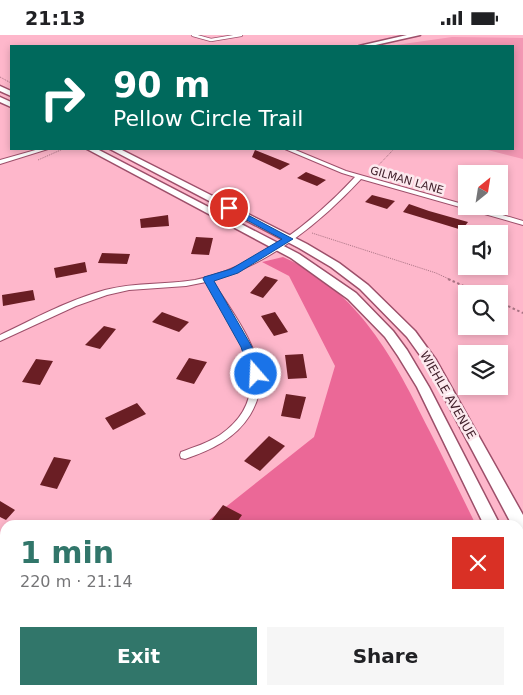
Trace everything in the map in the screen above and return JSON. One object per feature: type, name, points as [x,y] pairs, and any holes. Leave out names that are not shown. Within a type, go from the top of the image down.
[{"type":"main road","points":[[367,45],[417,35]]},
{"type":"main road","name":"WIEHLE AVENUE","points":[[93,150],[310,265],[340,287],[371,315],[389,334],[414,371],[489,520]]},
{"type":"main road","name":"WIEHLE AVENUE","points":[[116,150],[319,255],[351,276],[389,310],[411,334],[448,389],[518,520]]},
{"type":"street","points":[[0,162],[42,150]]},
{"type":"street","name":"GILMAN LANE","points":[[290,150],[328,167],[363,178],[523,223]]},
{"type":"street","points":[[0,339],[86,300],[119,289],[208,279],[234,271],[289,239],[327,210],[363,178]]},
{"type":"street","points":[[185,455],[210,445],[236,427],[250,407],[256,387],[256,374],[246,347],[208,279]]},
{"type":"lane","points":[[193,35],[201,40],[214,41],[241,35]]},
{"type":"path","points":[[363,178],[393,150]]},
{"type":"path","points":[[309,232],[436,273],[462,285]]},
{"type":"path","points":[[508,306],[523,313]]},
{"type":"shaded area","points":[[452,37],[523,38],[523,159],[488,150],[514,150],[514,45],[396,45]]},
{"type":"shaded area","points":[[283,257],[310,271],[333,288],[353,308],[371,330],[402,378],[474,520],[209,520],[314,437],[335,366],[289,276],[262,262]]},
{"type":"building","points":[[255,150],[290,164],[280,170],[252,157]]},
{"type":"building","points":[[306,172],[326,180],[317,186],[297,178]]},
{"type":"building","points":[[372,195],[395,201],[387,209],[365,202]]},
{"type":"building","points":[[409,204],[468,222],[466,225],[458,225],[458,229],[403,212]]},
{"type":"building","points":[[168,215],[169,226],[141,228],[140,219]]},
{"type":"building","points":[[196,237],[213,238],[209,255],[191,254]]},
{"type":"building","points":[[102,253],[130,254],[127,264],[98,263]]},
{"type":"building","points":[[85,262],[87,272],[56,278],[54,268]]},
{"type":"building","points":[[265,276],[278,280],[263,298],[250,293]]},
{"type":"building","points":[[33,290],[35,300],[3,306],[2,295]]},
{"type":"building","points":[[162,312],[189,322],[179,332],[152,322]]},
{"type":"building","points":[[275,312],[288,332],[274,336],[261,316]]},
{"type":"building","points":[[104,326],[116,329],[100,349],[85,345]]},
{"type":"building","points":[[303,354],[307,378],[288,379],[285,355]]},
{"type":"building","points":[[189,358],[207,362],[194,384],[176,379]]},
{"type":"building","points":[[36,359],[53,361],[40,385],[22,382]]},
{"type":"building","points":[[286,394],[306,397],[300,419],[281,416]]},
{"type":"building","points":[[137,403],[146,414],[113,430],[105,418]]},
{"type":"building","points":[[269,436],[285,446],[260,471],[244,461]]},
{"type":"building","points":[[54,457],[71,460],[57,489],[40,485]]},
{"type":"building","points":[[0,501],[15,510],[6,520],[0,517]]},
{"type":"building","points":[[223,505],[242,515],[238,520],[212,520]]},
{"type":"route","points":[[229,208],[289,239],[234,271],[208,279],[246,347],[256,374]]}]
